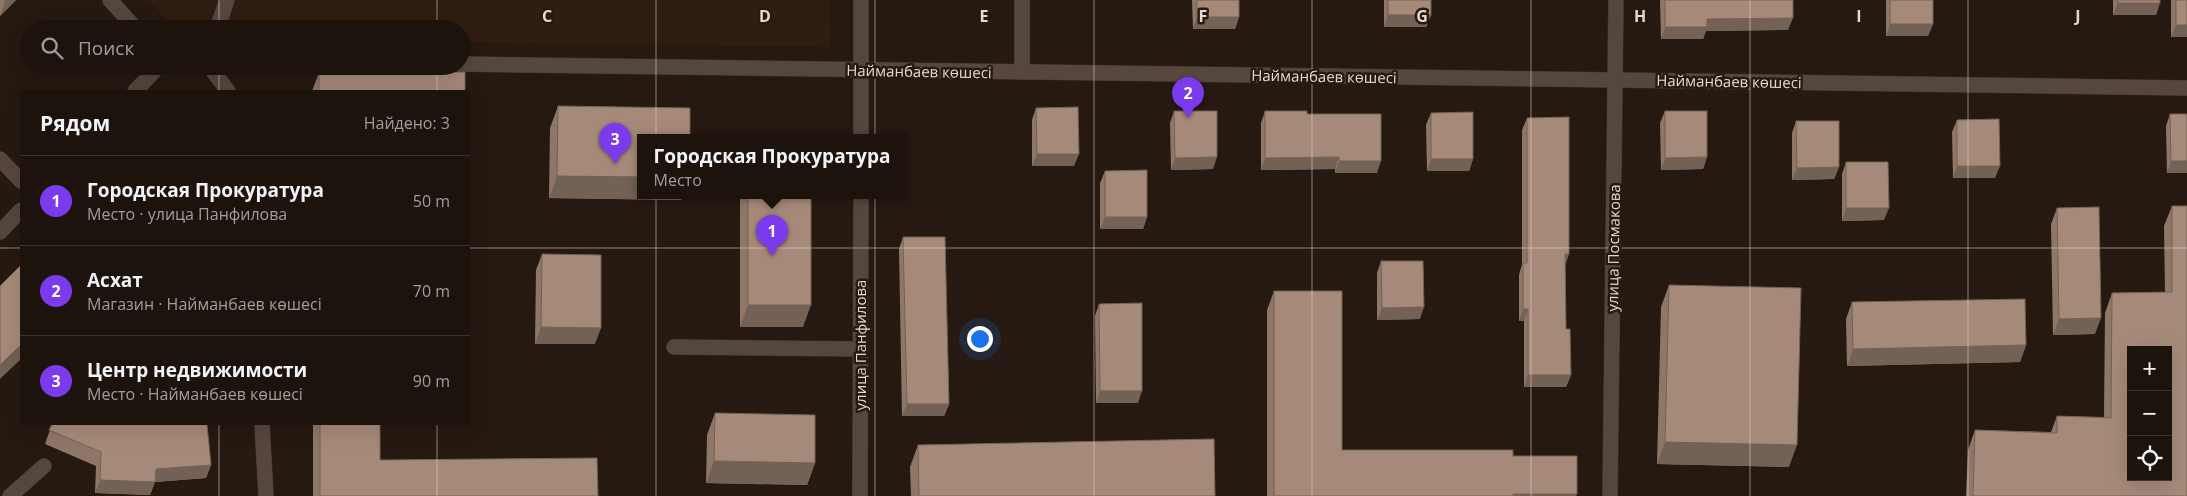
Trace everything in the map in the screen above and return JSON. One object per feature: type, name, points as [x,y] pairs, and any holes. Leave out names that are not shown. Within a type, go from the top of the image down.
[{"type":"street","points":[[110,0],[128,20]]},
{"type":"street","points":[[219,20],[227,0]]},
{"type":"street","points":[[861,0],[861,134]]},
{"type":"street","points":[[1022,0],[1022,72]]},
{"type":"street","name":"улица Посмакова","points":[[1610,496],[1616,0]]},
{"type":"street","name":"Найманбаев көшесі","points":[[470,64],[2187,88]]},
{"type":"street","points":[[136,90],[151,75]]},
{"type":"street","points":[[216,75],[227,90]]},
{"type":"street","points":[[0,159],[20,180]]},
{"type":"street","name":"улица Панфилова","points":[[860,496],[861,199]]},
{"type":"street","points":[[0,232],[20,211]]},
{"type":"street","points":[[674,347],[860,349]]},
{"type":"street","points":[[262,425],[266,496]]},
{"type":"street","points":[[10,496],[44,466]]},
{"type":"shaded area","points":[[148,0],[829,0],[830,47],[470,42],[470,20],[167,20]]},
{"type":"building","points":[[1197,0],[1239,0],[1239,17],[1197,17]]},
{"type":"building","points":[[1388,0],[1431,0],[1431,15],[1388,15]]},
{"type":"building","points":[[1665,0],[1793,0],[1793,18],[1707,19],[1707,27],[1665,27]]},
{"type":"building","points":[[1890,0],[1933,0],[1933,24],[1890,24]]},
{"type":"building","points":[[2118,0],[2160,0],[2160,3],[2118,3]]},
{"type":"building","points":[[2176,0],[2187,0],[2187,25],[2176,25]]},
{"type":"building","points":[[319,75],[465,75],[465,90],[319,90]]},
{"type":"building","points":[[558,106],[690,108],[690,134],[637,134],[637,177],[557,176]]},
{"type":"building","points":[[1078,107],[1079,154],[1037,154],[1036,108]]},
{"type":"building","points":[[1174,111],[1217,111],[1217,157],[1175,158]]},
{"type":"building","points":[[1265,111],[1307,111],[1307,114],[1381,114],[1381,161],[1339,161],[1339,157],[1265,158]]},
{"type":"building","points":[[1665,111],[1707,111],[1707,157],[1665,158]]},
{"type":"building","points":[[1473,112],[1473,159],[1431,159],[1431,113]]},
{"type":"building","points":[[2170,114],[2187,114],[2187,161],[2171,161]]},
{"type":"building","points":[[1569,117],[1569,254],[1565,254],[1566,329],[1570,329],[1571,375],[1528,375],[1528,309],[1523,309],[1523,263],[1527,263],[1527,118]]},
{"type":"building","points":[[1999,119],[2000,166],[1957,166],[1957,120]]},
{"type":"building","points":[[1796,121],[1839,121],[1839,167],[1797,168]]},
{"type":"building","points":[[1846,162],[1888,162],[1889,208],[1846,208]]},
{"type":"building","points":[[1147,170],[1147,217],[1105,217],[1105,171]]},
{"type":"building","points":[[748,199],[811,199],[811,305],[748,305]]},
{"type":"building","points":[[2172,206],[2187,206],[2187,496],[1973,496],[1975,430],[2057,433],[2057,416],[2111,418],[2112,293],[2172,292]]},
{"type":"building","points":[[2099,207],[2101,318],[2059,319],[2057,208]]},
{"type":"building","points":[[903,237],[945,237],[949,404],[907,404]]},
{"type":"building","points":[[542,254],[601,255],[601,328],[541,327]]},
{"type":"building","points":[[1381,261],[1423,261],[1424,307],[1382,308]]},
{"type":"building","points":[[20,266],[20,346],[0,365],[0,286]]},
{"type":"building","points":[[1669,285],[1801,288],[1797,445],[1665,442]]},
{"type":"building","points":[[1274,291],[1342,291],[1342,450],[1513,450],[1513,456],[1577,456],[1577,494],[1513,494],[1513,496],[1274,496]]},
{"type":"building","points":[[2025,299],[2026,345],[1853,349],[1852,302]]},
{"type":"building","points":[[1142,303],[1142,391],[1100,391],[1099,304]]},
{"type":"building","points":[[715,413],[815,415],[815,463],[714,461]]},
{"type":"building","points":[[52,425],[207,425],[211,465],[156,469],[155,482],[100,480],[101,452],[49,430]]},
{"type":"building","points":[[320,425],[380,425],[380,460],[597,458],[598,496],[320,496]]},
{"type":"building","points":[[1214,439],[1215,496],[919,496],[918,445]]},
{"type":"place","name":"Асхат","points":[[1188,118]]},
{"type":"place","name":"Центр недвижимости","points":[[615,164]]},
{"type":"place","name":"Городская Прокуратура","points":[[772,256]]}]
